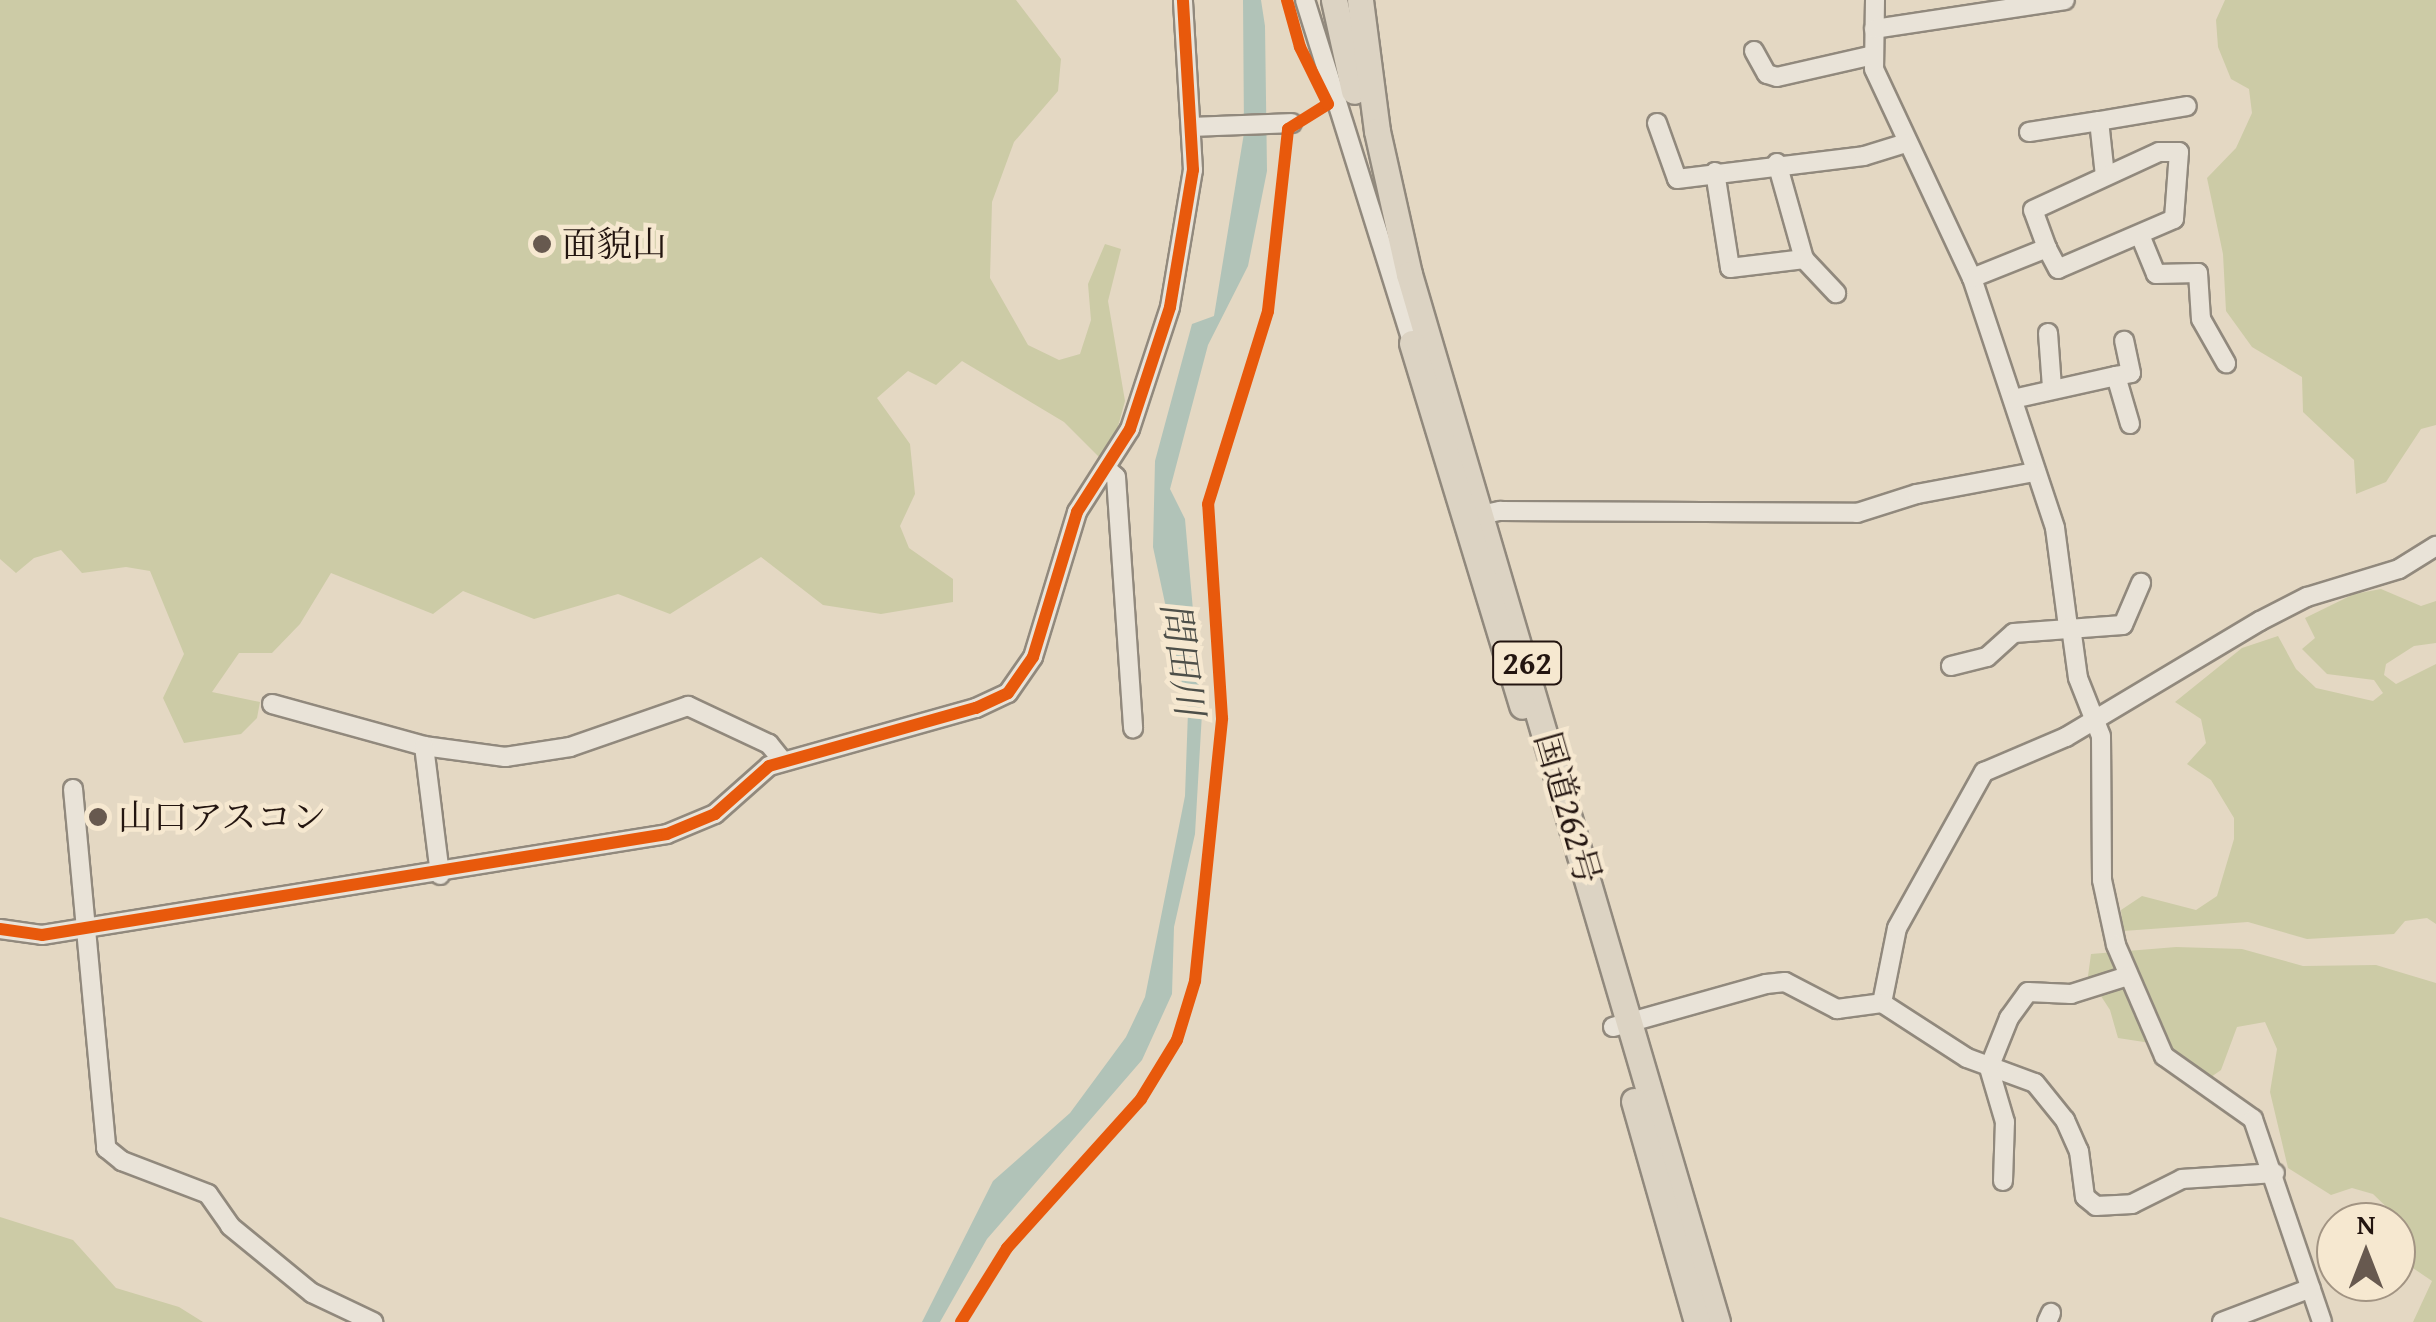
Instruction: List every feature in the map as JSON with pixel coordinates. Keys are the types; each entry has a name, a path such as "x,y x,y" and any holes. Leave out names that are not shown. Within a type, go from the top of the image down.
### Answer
{"highway":[{"path":"1334,0 1354,91"},
{"name":"国道262号","path":"1344,0 1354,91 1412,342 1475,517"},
{"name":"国道262号","path":"1360,0 1390,198 1475,517 1621,1025 1716,1322"},
{"name":"国道262号","path":"1621,1025 1696,1322"}],"street":[{"path":"0,929 22,937 304,889 440,875 693,826 755,773 782,760 976,708 1008,693 1033,658 1077,512 1130,429 1170,307 1188,214 1197,127 1183,0"},
{"path":"1306,0 1412,342"},
{"path":"1874,0 1874,55 1886,108 1935,187 1972,278 2062,552 2078,678 2101,736 2104,906 2128,976 2164,1056 2254,1119 2322,1322"},
{"path":"1874,28 2064,0"},
{"path":"1754,51 1767,74 1777,77 1874,55"},
{"path":"2029,132 2187,106"},
{"path":"2099,121 2105,176"},
{"path":"1197,127 1289,123"},
{"path":"1657,123 1677,179 1864,156 1906,143"},
{"path":"2159,152 2178,152 2174,219 2058,269 2032,210 2105,176 2159,152"},
{"path":"1777,164 1804,258 1836,293"},
{"path":"1715,172 1730,268 1804,258"},
{"path":"2140,235 2156,274 2198,273 2201,319 2226,362"},
{"path":"1972,278 2047,248"},
{"path":"2048,333 2052,387"},
{"path":"2013,399 2052,387 2131,373 2124,341"},
{"path":"2116,376 2130,424"},
{"path":"1108,469 1116,477 1134,728"},
{"path":"1475,517 1857,513 1917,494 2035,472"},
{"path":"1882,1004 1897,928 1984,772 2095,720 2260,620 2307,597 2399,568 2436,546"},
{"path":"1951,666 1987,657 2014,633 2123,625 2141,583"},
{"path":"272,704 424,746 542,755 688,706 769,744 782,760"},
{"path":"424,746 440,875"},
{"path":"73,789 110,1155 208,1194 230,1226 312,1293 373,1322"},
{"path":"2003,1181 2005,1122 1989,1068 1996,1040 2028,992 2071,994 2128,976"},
{"path":"1621,1025 1785,982 1837,1008 1882,1004 1989,1068 2034,1083 2065,1120 2079,1151 2086,1196 2096,1206 2132,1204 2182,1179 2275,1173"},
{"path":"2222,1322 2311,1288"}],"green space":[{"path":"0,0 1016,0 1061,59 1058,91 1014,142 992,202 990,278 1028,345 1059,360 1080,354 1091,320 1088,284 1105,244 1121,249 1108,301 1125,401 1117,430 1101,459 1064,422 962,361 936,385 908,371 877,398 910,444 915,494 900,526 909,548 953,579 953,602 881,614 823,605 761,557 670,614 618,594 534,619 463,591 433,614 331,573 300,624 272,653 239,653 212,692 260,702 257,718 241,734 184,743 163,698 184,654 150,571 126,567 82,573 61,550 34,558 16,573 0,559"},
{"path":"2225,0 2436,0 2436,425 2421,429 2386,482 2356,494 2354,460 2303,412 2302,377 2252,347 2226,311 2223,254 2207,178 2236,148 2252,113 2249,89 2231,79 2218,47 2216,20"},
{"path":"2381,589 2421,606 2436,601 2436,643 2414,646 2386,664 2384,675 2396,684 2436,664 2436,924 2427,918 2405,921 2394,934 2307,939 2248,922 2123,931 2121,910 2142,896 2196,910 2217,896 2234,839 2234,818 2211,780 2187,764 2206,743 2201,719 2175,702 2242,648 2278,636 2296,669 2316,688 2373,701 2383,693 2374,680 2327,674 2302,649 2315,638 2305,618 2354,594"},
{"path":"2176,947 2242,949 2303,966 2376,965 2436,983 2436,1322 2413,1322 2432,1281 2416,1270 2416,1202 2381,1202 2373,1194 2352,1188 2331,1195 2288,1168 2270,1092 2277,1049 2265,1022 2237,1027 2221,1070 2211,1077 2189,1069 2170,1046 2118,1038 2110,1010 2088,976 2091,954"},
{"path":"0,1217 73,1240 116,1288 179,1307 203,1322 0,1322"}],"water":[{"name":"問田川","path":"1243,0 1261,0 1265,26 1267,171 1248,266 1208,345 1170,489 1185,519 1202,713 1195,834 1174,927 1172,994 1142,1060 987,1239 940,1322 922,1322 993,1181 1070,1113 1126,1037 1145,997 1185,796 1188,711 1153,547 1155,461 1192,324 1214,316 1244,133"}],"cycle path":[{"path":"0,929 42,935 667,834 715,814 769,766 976,708 1008,693 1033,657 1077,512 1130,429 1170,307 1193,170 1183,0"},
{"path":"961,1322 1007,1248 1141,1099 1177,1040 1195,981 1222,718 1208,504 1268,311 1288,129 1328,104 1300,47 1287,0"}],"place":[{"name":"面貌山","path":"542,244"},
{"name":"山口アスコン","path":"98,817"}]}
